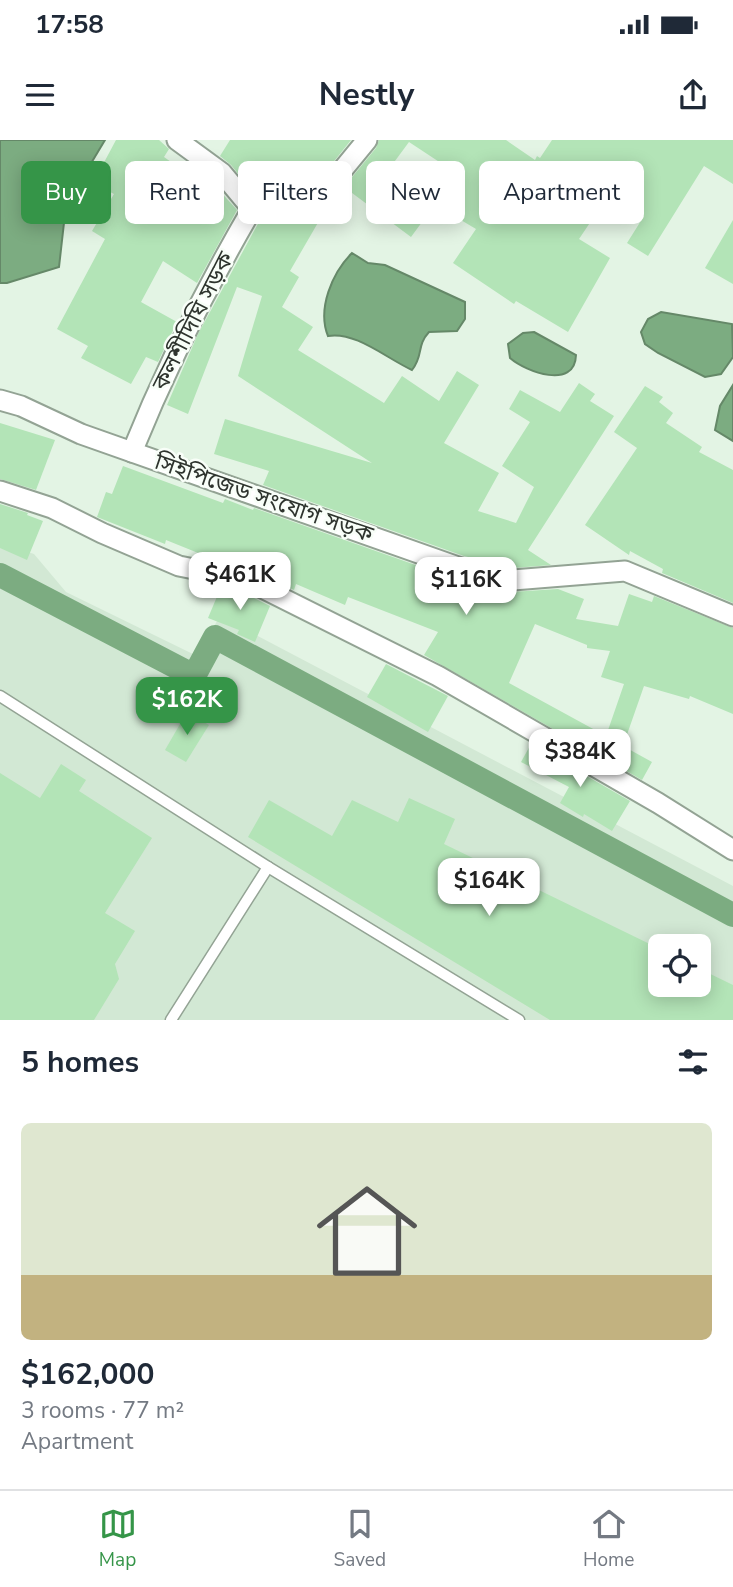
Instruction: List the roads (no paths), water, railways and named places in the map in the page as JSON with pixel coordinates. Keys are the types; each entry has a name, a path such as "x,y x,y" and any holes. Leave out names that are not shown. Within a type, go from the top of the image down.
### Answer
{"street":[{"path":"177,140 222,173 238,192"},
{"path":"350,161 367,140"},
{"name":"কলশীদিঘি সড়ক","path":"132,452 166,370 215,272 243,224"},
{"name":"সিইপিজেড সংযোগ সড়ক","path":"0,400 81,434 461,568 513,580 625,572 733,616"},
{"path":"0,491 52,508 179,566 244,579 438,676 658,803 733,850"}],"lane":[{"path":"0,696 268,867 519,1020"},
{"path":"170,1020 268,867"}],"waterway":[{"path":"0,575 194,676 215,637 733,915"}]}
